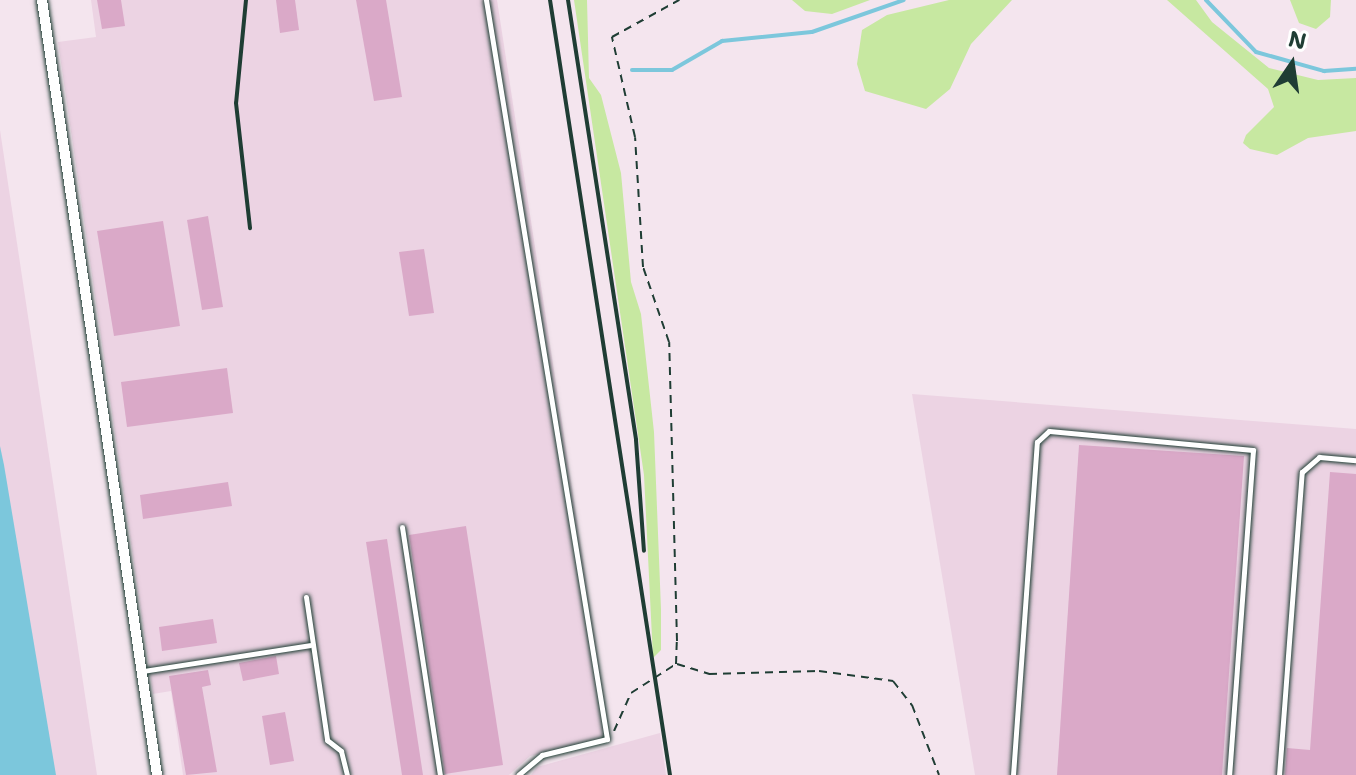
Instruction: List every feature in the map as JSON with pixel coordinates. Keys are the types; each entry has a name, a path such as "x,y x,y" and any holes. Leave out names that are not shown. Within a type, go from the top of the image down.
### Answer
{"street":[{"path":"42,0 157,775"}],"lane":[{"path":"486,0 607,739 542,755 518,775"},
{"path":"1013,775 1037,442 1049,431 1253,450 1229,775"},
{"path":"1279,775 1302,472 1319,457 1356,460"},
{"path":"402,527 440,775"},
{"path":"306,597 310,645 327,740 341,751 347,775"},
{"path":"142,671 310,645"}],"path":[{"path":"676,664 669,342 643,267 635,137 612,37 679,0"},
{"path":"607,739 622,723 631,693 676,664 709,674 819,671 893,681 912,705 939,775"}],"shaded area":[{"path":"91,0 497,0 611,740 530,756 509,775 183,775 171,691 153,694 58,42 96,37"},
{"path":"0,130 97,775 0,775"},
{"path":"912,394 1356,429 1356,775 975,775"},
{"path":"660,733 666,775 531,775 537,767"}],"green space":[{"path":"574,0 587,0 589,78 601,95 621,173 631,282 641,314 654,432 661,609 661,650 653,658 644,475"},
{"path":"792,0 870,0 832,14 805,11"},
{"path":"949,0 1012,0 971,44 950,89 926,109 865,91 857,64 862,30 887,15"},
{"path":"1167,0 1196,0 1212,22 1269,68 1318,80 1356,78 1356,131 1308,138 1277,155 1250,149 1243,143 1246,135 1274,107 1268,89"},
{"path":"1290,0 1331,0 1330,17 1316,29 1299,23"}],"water":[{"path":"0,446 4,465 56,775 0,775"}],"building":[{"path":"97,0 121,0 125,26 102,29"},
{"path":"276,0 295,0 299,30 280,33"},
{"path":"356,0 386,0 402,97 374,101"},
{"path":"208,216 223,307 202,310 187,220"},
{"path":"163,221 180,326 114,336 97,231"},
{"path":"424,249 434,313 409,316 399,252"},
{"path":"227,368 233,413 127,427 121,382"},
{"path":"1079,445 1244,456 1222,775 1057,775"},
{"path":"1330,472 1356,474 1356,775 1285,775 1287,748 1310,750"},
{"path":"228,482 232,506 143,519 140,495"},
{"path":"466,526 503,765 445,774 409,535"},
{"path":"387,539 423,775 402,775 366,542"},
{"path":"213,619 217,643 162,651 159,627"},
{"path":"276,656 279,674 243,681 239,663"},
{"path":"208,670 211,685 202,687 217,772 186,775 169,676"},
{"path":"285,712 294,761 270,765 262,716"}],"waterway":[{"path":"632,70 672,70 722,41 812,32 904,0"},
{"path":"1206,0 1256,52 1324,71 1356,69"}],"railway":[{"path":"246,0 236,103 250,228"},
{"path":"550,0 670,775"},
{"path":"568,0 636,440 644,551"}]}
